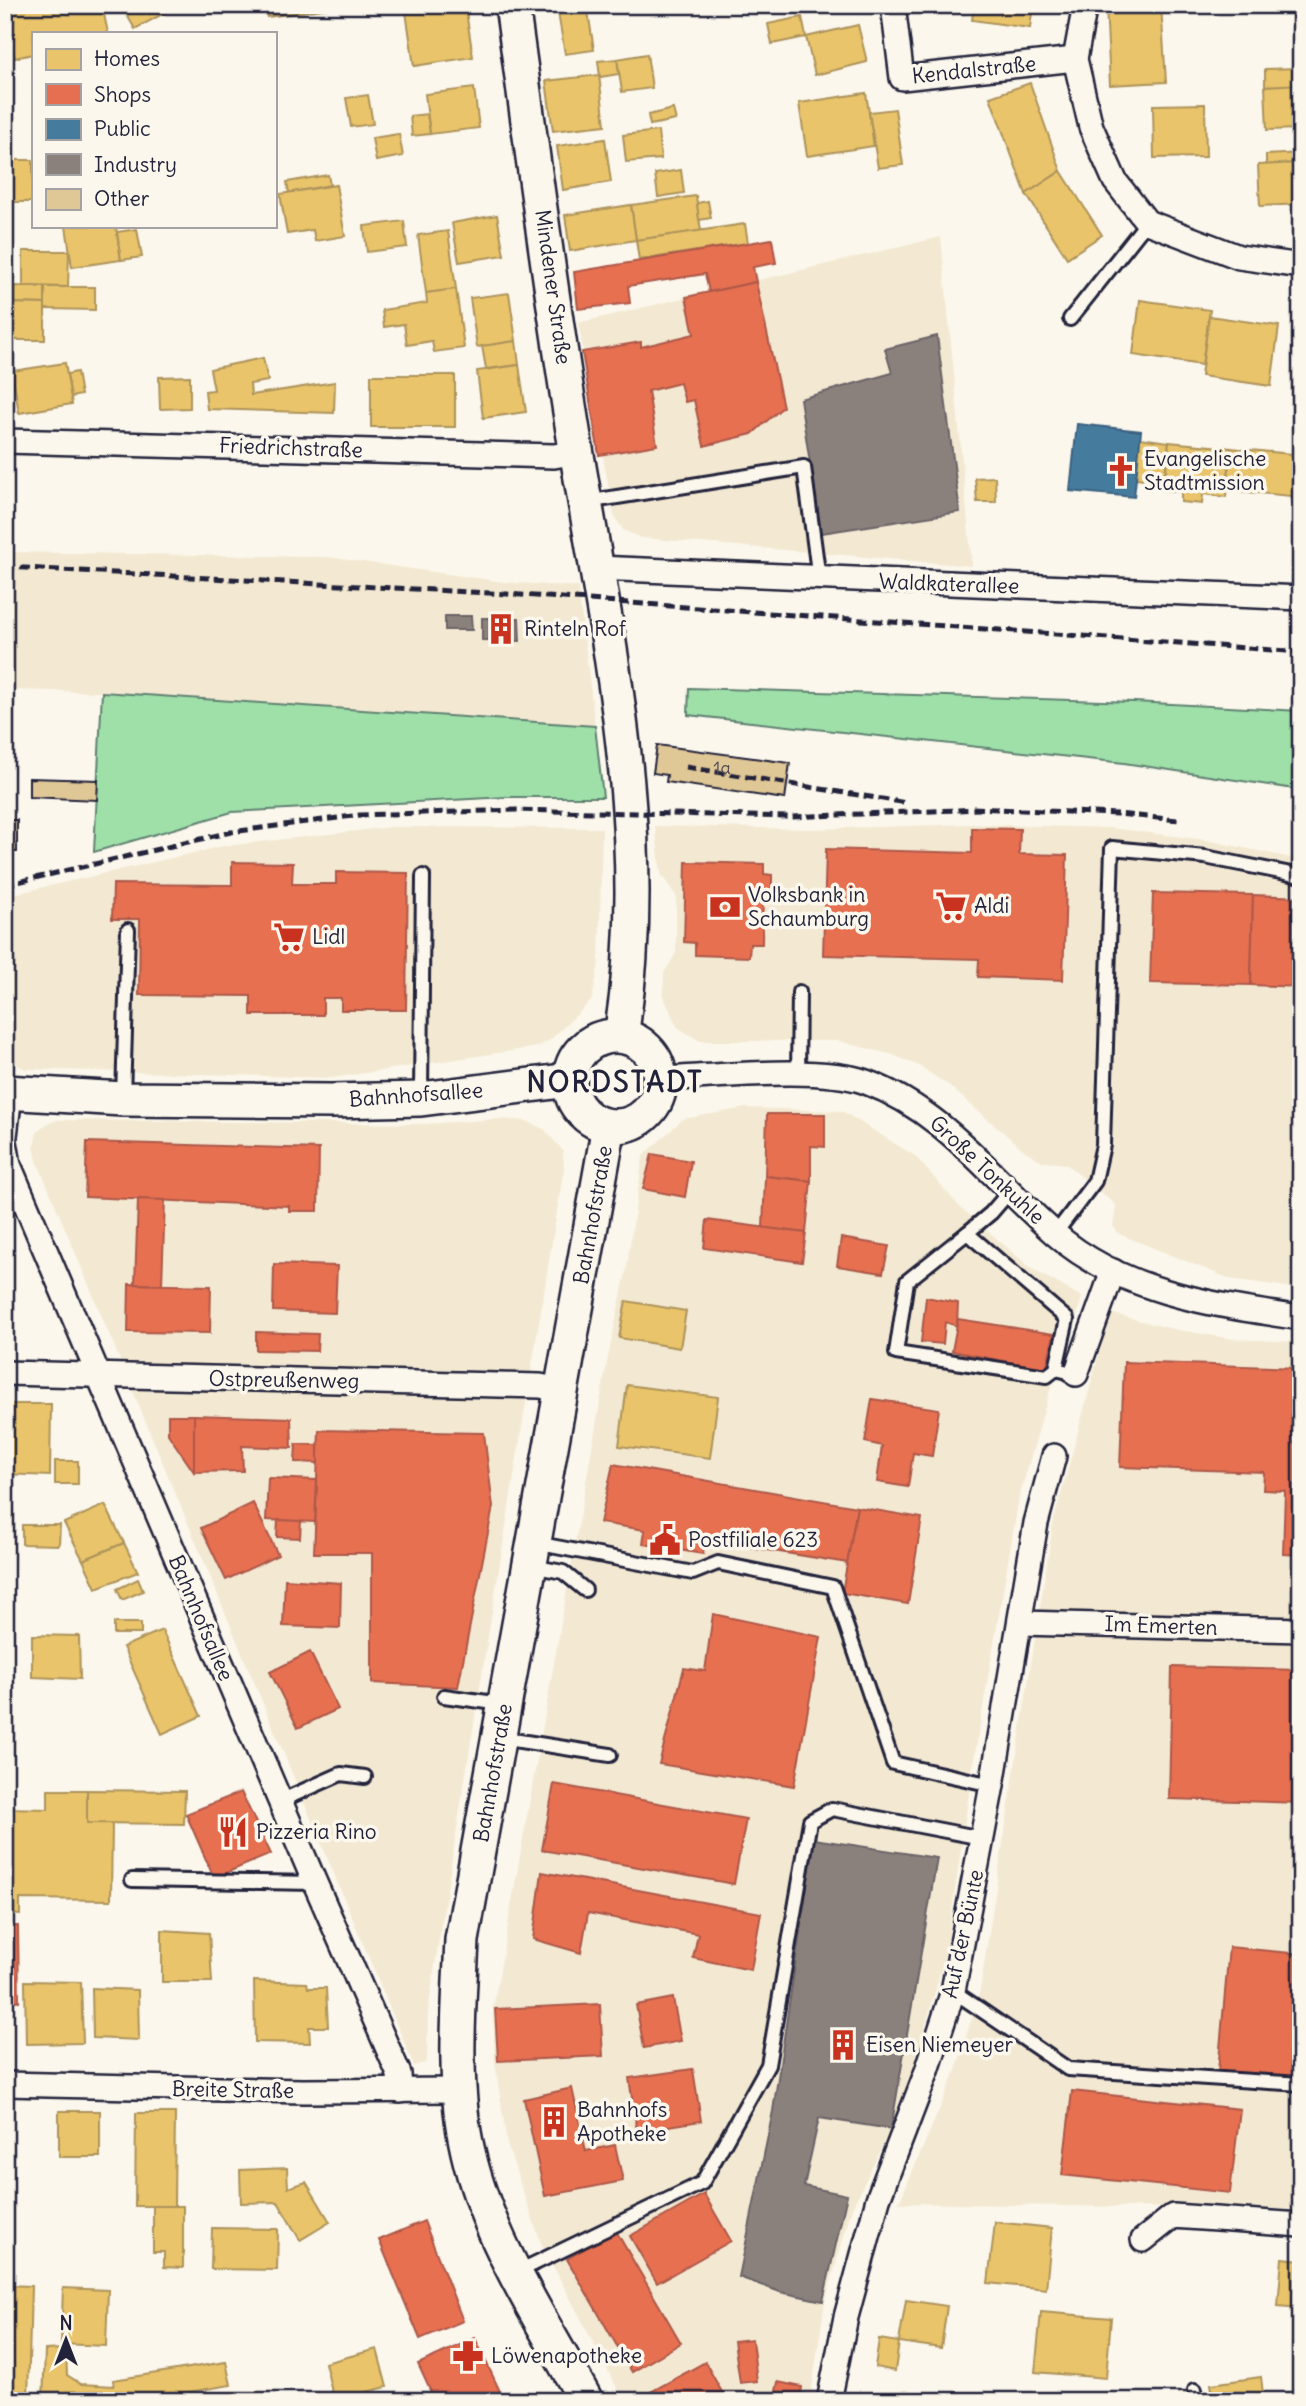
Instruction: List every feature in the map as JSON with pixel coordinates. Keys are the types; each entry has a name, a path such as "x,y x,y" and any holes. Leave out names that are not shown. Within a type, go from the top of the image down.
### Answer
{"main road":[{"name":"Mindener Straße","path":"512,5 577,452 597,568"},
{"path":"597,568 627,793 634,881 629,990 621,1036"},
{"path":"621,1036 649,1051 657,1064 661,1079 654,1105 646,1115 635,1122 609,1126 596,1122 577,1105 570,1080 573,1065 592,1043 621,1036"},
{"name":"Bahnhofsallee","path":"7,1093 123,1099 421,1099 570,1080"},
{"name":"Bahnhofstraße","path":"586,2401 516,2272 486,2207 468,2151 460,2090 459,2005 462,1940 609,1126"}],"street":[{"name":"Kendalstraße","path":"893,5 902,78 1076,59"},
{"path":"1085,5 1076,59 1091,127 1115,181 1147,222 1239,257 1301,266"},
{"name":"Friedrichstraße","path":"5,441 554,456 577,452"},
{"name":"Waldkaterallee","path":"597,568 1301,598"},
{"name":"Große Tonkuhle","path":"661,1079 824,1074 864,1081 907,1100 948,1130 1055,1234 1113,1271 1132,1281 1208,1304 1301,1318"},
{"name":"Bahnhofsallee","path":"5,1136 7,1093"},
{"name":"Bahnhofsallee","path":"5,1142 9,1165 97,1375 314,1883 399,2074 400,2091"},
{"path":"1066,1372 1113,1271"},
{"name":"Ostpreußenweg","path":"5,1373 540,1386 562,1390"},
{"name":"Auf der Bünte","path":"829,2401 846,2317 878,2199 927,2070 953,1991 992,1785 1035,1523 1054,1456"},
{"name":"Im Emerten","path":"1020,1623 1301,1630"},
{"name":"Breite Straße","path":"5,2084 460,2090"},
{"path":"1143,2240 1173,2216 1301,2225"}],"lane":[{"path":"1070,319 1147,222"},
{"path":"586,502 804,467 819,579"},
{"path":"1055,1234 1095,1181 1103,1146 1112,848 1205,857 1301,876"},
{"path":"421,1099 423,876"},
{"path":"123,1099 128,930"},
{"path":"798,1074 799,992"},
{"path":"967,1233 1067,1319 1066,1372 1047,1376 896,1353 907,1281 991,1213 1010,1191"},
{"path":"533,1555 563,1572 585,1590"},
{"path":"533,1555 693,1573 718,1563 833,1587 893,1763 992,1785"},
{"path":"444,1696 506,1704"},
{"path":"499,1738 610,1755"},
{"path":"280,1801 341,1774 365,1777"},
{"path":"516,2272 702,2183 768,2065 810,1821 832,1809 982,1838"},
{"path":"132,1880 314,1883"},
{"path":"953,1991 1068,2069 1301,2084"}],"shaded area":[{"path":"941,237 972,566 641,538 623,530 614,516 578,323"},
{"path":"5,552 328,557 504,582 578,587 595,726 102,692 5,690"},
{"path":"969,824 1111,828 1206,840 1301,860 1301,1289 1230,1279 1119,1234 1113,1226 1116,1205 1066,1164 1042,1161 1025,1151 948,1085 919,1066 893,1055 838,1041 700,1041 677,1027 663,995 664,973 676,953 676,896 661,874 655,826 813,829"},
{"path":"391,827 602,828 599,963 592,1000 550,1040 538,1047 332,1078 26,1069 5,1059 5,896 224,846"},
{"path":"745,1108 842,1111 915,1156 960,1207 1032,1269 1082,1297 1066,1358 1050,1390 1019,1498 973,1765 947,1946 918,2053 891,2129 852,2208 825,2302 810,2401 624,2401 541,2243 522,2189 507,2144 495,2063 493,2009 608,1357 626,1272 643,1156 683,1119"},
{"path":"501,1119 526,1121 544,1129 563,1151 564,1168 436,1958 428,2013 427,2062 414,2066 37,1161 34,1147 37,1132 57,1120 424,1124"},
{"path":"1110,1313 1173,1329 1233,1339 1301,1342 1301,2210 899,2203 956,2070 980,1990 1053,1524"}],"green space":[{"path":"689,688 1134,702 1301,711 1301,790 1124,763 688,715"},
{"path":"102,692 595,726 603,797 507,797 232,812 94,852"}],"building: Homes":[{"path":"38,5 102,5 108,32 32,32 32,54 15,58 5,12"},
{"path":"121,5 179,5 135,29"},
{"path":"265,5 330,5 330,8 267,17"},
{"path":"405,5 465,5 473,57 414,66"},
{"path":"587,5 594,50 565,54 557,7"},
{"path":"974,5 1033,5 1030,28 972,20"},
{"path":"1106,5 1161,5 1166,82 1110,85"},
{"path":"802,17 806,37 772,44 768,24"},
{"path":"858,25 867,62 815,75 806,37"},
{"path":"647,54 652,88 622,92 617,59"},
{"path":"617,59 619,74 600,77 598,61"},
{"path":"1298,68 1298,85 1265,86 1265,69"},
{"path":"599,75 605,125 553,131 546,81"},
{"path":"1030,83 1061,171 1026,194 990,97"},
{"path":"1301,84 1301,129 1267,130 1265,86"},
{"path":"474,88 479,128 430,134 425,94"},
{"path":"866,93 874,146 807,156 799,103"},
{"path":"368,95 373,124 351,127 346,98"},
{"path":"1205,104 1206,157 1154,158 1153,105"},
{"path":"673,109 676,120 650,125 648,115"},
{"path":"895,109 903,165 878,168 869,112"},
{"path":"427,114 430,134 412,136 410,116"},
{"path":"658,131 661,159 626,162 623,135"},
{"path":"399,134 403,156 376,161 372,138"},
{"path":"605,139 611,182 563,190 557,146"},
{"path":"1301,153 1301,163 1266,165 1266,155"},
{"path":"7,160 32,160 32,202 7,202"},
{"path":"1301,163 1301,204 1260,206 1258,165"},
{"path":"681,170 684,193 658,197 655,174"},
{"path":"1061,171 1102,235 1067,258 1026,194"},
{"path":"328,175 330,185 289,193 287,182"},
{"path":"336,185 345,236 315,241 313,230 287,234 280,194"},
{"path":"696,196 701,231 636,240 631,205"},
{"path":"708,201 711,218 699,220 697,203"},
{"path":"631,205 636,240 570,251 565,215"},
{"path":"497,215 504,255 459,262 452,223"},
{"path":"404,221 407,247 367,252 364,226"},
{"path":"745,224 748,243 639,260 636,240"},
{"path":"66,228 116,228 121,260 72,267"},
{"path":"137,229 142,257 121,260 117,232"},
{"path":"448,231 456,289 426,293 418,235"},
{"path":"23,251 69,251 68,287 23,286"},
{"path":"14,286 45,287 45,304 14,303"},
{"path":"45,287 95,287 95,310 45,309"},
{"path":"456,289 464,348 434,352 432,341 407,345 404,324 384,327 382,310 427,303 426,293"},
{"path":"509,293 516,341 477,347 470,298"},
{"path":"1140,300 1210,310 1202,365 1133,355"},
{"path":"5,303 45,304 45,340 5,340"},
{"path":"1209,316 1279,326 1271,386 1201,376"},
{"path":"516,341 519,365 486,369 482,346"},
{"path":"263,358 268,381 250,384 251,395 335,382 334,413 207,409 205,391 214,390 210,369"},
{"path":"65,363 72,404 19,413 12,371"},
{"path":"519,365 526,412 483,418 477,371"},
{"path":"77,372 81,395 71,397 67,374"},
{"path":"371,375 455,375 455,427 371,427"},
{"path":"190,376 190,408 160,409 159,377"},
{"path":"1140,438 1169,442 1164,482 1136,478"},
{"path":"1169,442 1231,448 1226,497 1203,494 1202,504 1181,502 1181,492 1164,490"},
{"path":"1231,448 1301,455 1301,497 1227,490"},
{"path":"995,477 996,502 977,502 975,478"},
{"path":"626,1301 686,1311 680,1348 619,1338"},
{"path":"627,1385 718,1397 710,1458 619,1446"},
{"path":"5,1404 51,1404 50,1476 5,1474"},
{"path":"55,1461 78,1461 78,1484 55,1484"},
{"path":"105,1505 124,1543 83,1560 64,1523"},
{"path":"22,1525 60,1525 59,1545 22,1544"},
{"path":"124,1543 138,1572 96,1588 83,1560"},
{"path":"138,1579 143,1591 122,1600 117,1589"},
{"path":"114,1623 141,1623 141,1634 114,1634"},
{"path":"162,1630 201,1716 162,1734 123,1647"},
{"path":"32,1635 79,1636 80,1679 32,1677"},
{"path":"48,1790 87,1790 87,1823 112,1823 111,1900 20,1899 20,1915 5,1914 5,1808 48,1809"},
{"path":"87,1790 185,1791 184,1824 87,1823"},
{"path":"162,1930 209,1933 212,1982 162,1982"},
{"path":"25,1981 81,1982 83,2043 26,2044"},
{"path":"254,1981 307,1983 308,1988 326,1988 328,2027 309,2027 310,2043 255,2042"},
{"path":"92,1988 138,1990 139,2040 93,2038"},
{"path":"59,2111 100,2111 100,2157 59,2157"},
{"path":"136,2113 175,2113 174,2206 135,2206"},
{"path":"287,2168 288,2188 306,2182 330,2222 300,2240 278,2202 241,2203 240,2170"},
{"path":"153,2206 183,2206 183,2268 164,2267 164,2252 153,2252"},
{"path":"995,2222 1052,2228 1046,2289 988,2283"},
{"path":"212,2228 278,2229 277,2270 211,2269"},
{"path":"1282,2258 1301,2260 1301,2308 1278,2306"},
{"path":"5,2285 31,2286 28,2401 5,2401"},
{"path":"63,2288 108,2290 106,2346 61,2344"},
{"path":"906,2300 947,2306 941,2348 899,2342"},
{"path":"1041,2312 1111,2318 1106,2378 1035,2372"},
{"path":"879,2339 899,2342 895,2371 875,2367"},
{"path":"66,2349 67,2375 81,2384 114,2386 113,2380 226,2362 231,2385 135,2401 43,2401 45,2350"},
{"path":"377,2349 387,2387 334,2400 325,2363"},
{"path":"1261,2377 1264,2401 1214,2401 1211,2384"}],"building: Shops":[{"path":"772,239 776,263 753,267 756,282 709,292 705,274 628,286 630,303 578,309 574,272"},
{"path":"756,282 783,407 752,434 704,446 694,400 685,402 680,383 648,391 657,445 599,455 582,352 641,342 641,347 694,334 686,297"},
{"path":"972,828 1020,829 1019,854 1067,855 1063,980 978,977 979,959 823,955 826,849 972,853"},
{"path":"232,862 293,863 292,884 336,884 336,872 408,873 406,1010 341,1010 341,998 323,998 323,1015 251,1015 251,996 139,995 140,919 112,919 113,884 232,885"},
{"path":"686,862 764,864 764,874 772,875 772,894 763,894 762,944 750,944 749,957 695,955 695,943 684,942"},
{"path":"1153,893 1253,895 1251,985 1150,983"},
{"path":"1253,895 1301,897 1301,987 1251,985"},
{"path":"767,1114 825,1114 825,1147 811,1146 811,1181 765,1176"},
{"path":"87,1142 319,1149 318,1211 289,1211 289,1206 85,1197"},
{"path":"652,1154 691,1161 685,1197 643,1189"},
{"path":"765,1176 811,1181 806,1233 763,1228"},
{"path":"138,1199 165,1200 162,1285 135,1284"},
{"path":"707,1220 806,1233 802,1262 704,1248"},
{"path":"841,1238 889,1246 883,1273 837,1266"},
{"path":"274,1264 337,1266 335,1313 273,1311"},
{"path":"129,1284 211,1286 210,1333 128,1332"},
{"path":"926,1297 958,1303 957,1326 945,1322 943,1344 921,1342"},
{"path":"958,1319 1054,1334 1046,1369 952,1351"},
{"path":"256,1332 318,1334 317,1351 256,1350"},
{"path":"1124,1362 1301,1368 1301,1555 1283,1554 1285,1491 1263,1490 1264,1472 1120,1467"},
{"path":"872,1399 939,1409 932,1456 913,1453 908,1487 877,1482 882,1446 865,1442"},
{"path":"168,1415 194,1415 194,1472 168,1434"},
{"path":"194,1415 291,1418 292,1448 242,1446 243,1471 194,1472"},
{"path":"319,1430 484,1433 493,1507 458,1687 372,1683 372,1553 314,1553"},
{"path":"296,1444 318,1445 318,1463 295,1462"},
{"path":"613,1464 857,1507 848,1563 705,1540 703,1554 643,1544 645,1530 600,1523"},
{"path":"268,1478 317,1480 315,1522 266,1520"},
{"path":"253,1503 278,1555 226,1580 201,1528"},
{"path":"857,1507 922,1518 908,1604 842,1593"},
{"path":"278,1520 301,1521 300,1538 277,1537"},
{"path":"285,1579 341,1583 340,1628 283,1626"},
{"path":"713,1614 821,1637 794,1786 659,1764 684,1668 705,1671"},
{"path":"310,1652 338,1709 298,1728 270,1672"},
{"path":"1172,1667 1301,1670 1301,1803 1169,1799"},
{"path":"554,1784 746,1819 734,1884 542,1850"},
{"path":"241,1792 271,1854 214,1878 186,1814"},
{"path":"542,1872 761,1913 751,1970 693,1958 698,1934 588,1913 581,1953 533,1939"},
{"path":"5,1926 18,1926 19,2001 5,2000"},
{"path":"1229,1947 1301,1954 1301,2078 1218,2071"},
{"path":"673,1998 681,2041 644,2048 636,2005"},
{"path":"600,2004 603,2056 498,2061 495,2009"},
{"path":"693,2069 701,2121 637,2131 629,2078"},
{"name":"Bahnhofs Apotheke","path":"572,2088 586,2151 615,2145 623,2181 545,2196 524,2099"},
{"path":"1072,2091 1240,2109 1230,2193 1062,2175"},
{"path":"704,2194 731,2241 657,2283 630,2236"},
{"path":"424,2221 463,2321 420,2339 379,2240"},
{"path":"616,2231 681,2343 632,2372 567,2259"},
{"path":"475,2338 504,2400 435,2401 418,2364"},
{"path":"752,2339 757,2381 740,2383 734,2341"},
{"path":"705,2362 727,2401 649,2401 645,2395"},
{"path":"778,2382 802,2387 800,2401 774,2401"}],"building: Public":[{"path":"1077,424 1141,431 1134,497 1070,491"}],"building: Industry":[{"path":"937,336 960,512 821,533 800,399 892,373 885,349"},
{"path":"445,616 471,616 472,630 445,630"},
{"name":"Rinteln Rof","path":"482,618 519,618 520,641 482,640"},
{"name":"Eisen Niemeyer","path":"814,1839 937,1858 891,2129 819,2118 804,2186 847,2195 823,2301 780,2292 739,2277 773,2111"}],"building: Other":[{"path":"657,745 790,763 785,799 666,782 667,775 653,773"},
{"path":"29,778 98,780 97,800 29,797"},
{"path":"5,820 17,820 17,852 5,852"}],"railway":[{"path":"5,567 507,594 1301,652"},
{"path":"686,767 907,803"},
{"path":"973,808 1117,814 1179,820"},
{"path":"5,885 231,832 360,815 517,810 790,817 980,809"}],"place":[{"name":"Evangelische Stadtmission","path":"1121,471"},
{"name":"Rinteln Rof","path":"501,629"},
{"name":"Aldi","path":"951,906"},
{"name":"Volksbank in Schaumburg","path":"725,907"},
{"name":"Lidl","path":"289,937"},
{"name":"Postfiliale 623","path":"665,1540"},
{"name":"Pizzeria Rino","path":"233,1832"},
{"name":"Eisen Niemeyer","path":"843,2045"},
{"name":"Bahnhofs Apotheke","path":"554,2122"},
{"name":"Löwenapotheke","path":"468,2356"}],"district":[{"name":"NORDSTADT","path":"615,1082"}]}
